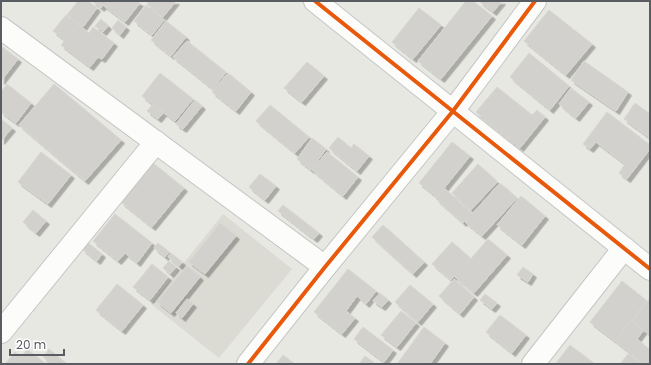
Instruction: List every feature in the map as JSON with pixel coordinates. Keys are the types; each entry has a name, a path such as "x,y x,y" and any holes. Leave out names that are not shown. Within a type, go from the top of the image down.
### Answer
{"street":[{"path":"315,1 650,269"},
{"path":"248,364 325,267 453,111 535,1"},
{"path":"1,28 325,267"},
{"path":"1,332 156,142"},
{"path":"533,364 624,248"}],"shaded area":[{"path":"223,214 292,269 219,358 151,304"}],"building":[{"path":"78,1 88,1 97,8 83,27 67,15"},
{"path":"92,1 136,1 140,3 125,22 103,5 101,8"},
{"path":"149,1 176,1 163,17 147,4"},
{"path":"466,1 473,1 492,16 441,79 418,61"},
{"path":"479,1 502,1 493,12"},
{"path":"146,5 164,20 152,35 134,21"},
{"path":"419,8 441,25 413,59 392,42"},
{"path":"549,10 592,44 566,75 524,41"},
{"path":"66,15 89,33 93,27 114,43 102,59 98,57 90,67 61,45 65,40 53,31"},
{"path":"101,19 108,26 103,32 95,26"},
{"path":"118,20 126,27 120,35 112,28"},
{"path":"166,21 186,37 171,56 151,40"},
{"path":"187,41 226,72 213,89 173,57"},
{"path":"1,46 18,59 1,81"},
{"path":"529,53 569,86 550,110 510,77"},
{"path":"584,61 628,92 616,111 571,80"},
{"path":"307,62 324,76 302,102 284,88"},
{"path":"160,73 193,99 175,121 142,96"},
{"path":"228,73 251,92 236,111 212,92"},
{"path":"7,84 31,103 16,123 1,112 1,92"},
{"path":"54,84 121,140 85,181 19,125"},
{"path":"497,87 532,115 537,110 545,117 520,148 476,112"},
{"path":"571,88 589,102 576,118 559,104"},
{"path":"195,100 202,106 183,129 176,124"},
{"path":"635,103 650,114 650,138 624,119"},
{"path":"152,105 163,113 158,119 147,111"},
{"path":"270,105 309,137 295,153 256,121"},
{"path":"607,112 650,145 650,149 627,179 619,173 625,164 596,142 590,149 583,144"},
{"path":"1,119 12,128 1,141"},
{"path":"338,137 351,148 354,144 369,156 357,171 329,148"},
{"path":"312,138 326,149 311,170 297,159"},
{"path":"452,142 470,156 437,197 419,183"},
{"path":"41,152 71,175 48,204 18,182"},
{"path":"327,152 358,177 343,196 312,170"},
{"path":"153,163 184,188 152,227 121,202"},
{"path":"478,164 497,182 471,210 452,193"},
{"path":"260,174 276,186 265,200 249,187"},
{"path":"500,183 517,198 482,236 465,222"},
{"path":"445,189 471,213 463,223 436,199"},
{"path":"521,196 545,216 522,245 497,225"},
{"path":"283,205 319,233 314,239 278,211"},
{"path":"33,210 46,221 36,233 23,222"},
{"path":"115,214 152,243 137,263 125,253 118,261 93,241"},
{"path":"220,223 236,236 205,274 189,262"},
{"path":"383,225 424,262 413,274 372,237"},
{"path":"488,239 507,255 474,293 455,277"},
{"path":"87,242 102,254 97,261 82,249"},
{"path":"452,242 470,258 451,280 432,264"},
{"path":"158,243 169,252 165,257 154,248"},
{"path":"171,253 182,262 179,266 168,257"},
{"path":"169,261 176,267 170,274 163,268"},
{"path":"152,264 168,277 150,300 133,287"},
{"path":"187,266 200,277 171,313 157,302"},
{"path":"523,267 533,274 528,282 517,275"},
{"path":"348,269 376,291 366,304 357,296 346,311 355,318 342,334 314,312"},
{"path":"454,279 474,297 460,314 439,296"},
{"path":"622,281 647,301 615,341 590,322"},
{"path":"117,284 143,305 122,331 96,310"},
{"path":"410,285 433,304 418,322 395,302"},
{"path":"380,293 388,300 382,307 373,301"},
{"path":"485,294 497,303 492,309 480,300"},
{"path":"650,298 650,335 632,321"},
{"path":"187,299 193,304 182,318 176,313"},
{"path":"401,311 416,323 397,347 381,335"},
{"path":"500,315 526,335 512,353 486,332"},
{"path":"631,321 643,331 637,339 650,350 650,364 644,364 615,341"},
{"path":"363,327 393,350 384,362 354,339"},
{"path":"424,327 445,343 430,364 397,364"},
{"path":"570,345 595,364 556,363"},
{"path":"27,349 46,364 5,364 15,352 22,357"},
{"path":"49,349 67,364 52,364 43,357"},
{"path":"628,354 642,364 620,364"},
{"path":"283,355 295,364 276,364"},
{"path":"365,356 376,364 359,364"}],"cycle path":[{"path":"315,1 650,269"},
{"path":"248,364 325,267 453,111 535,1"}]}
